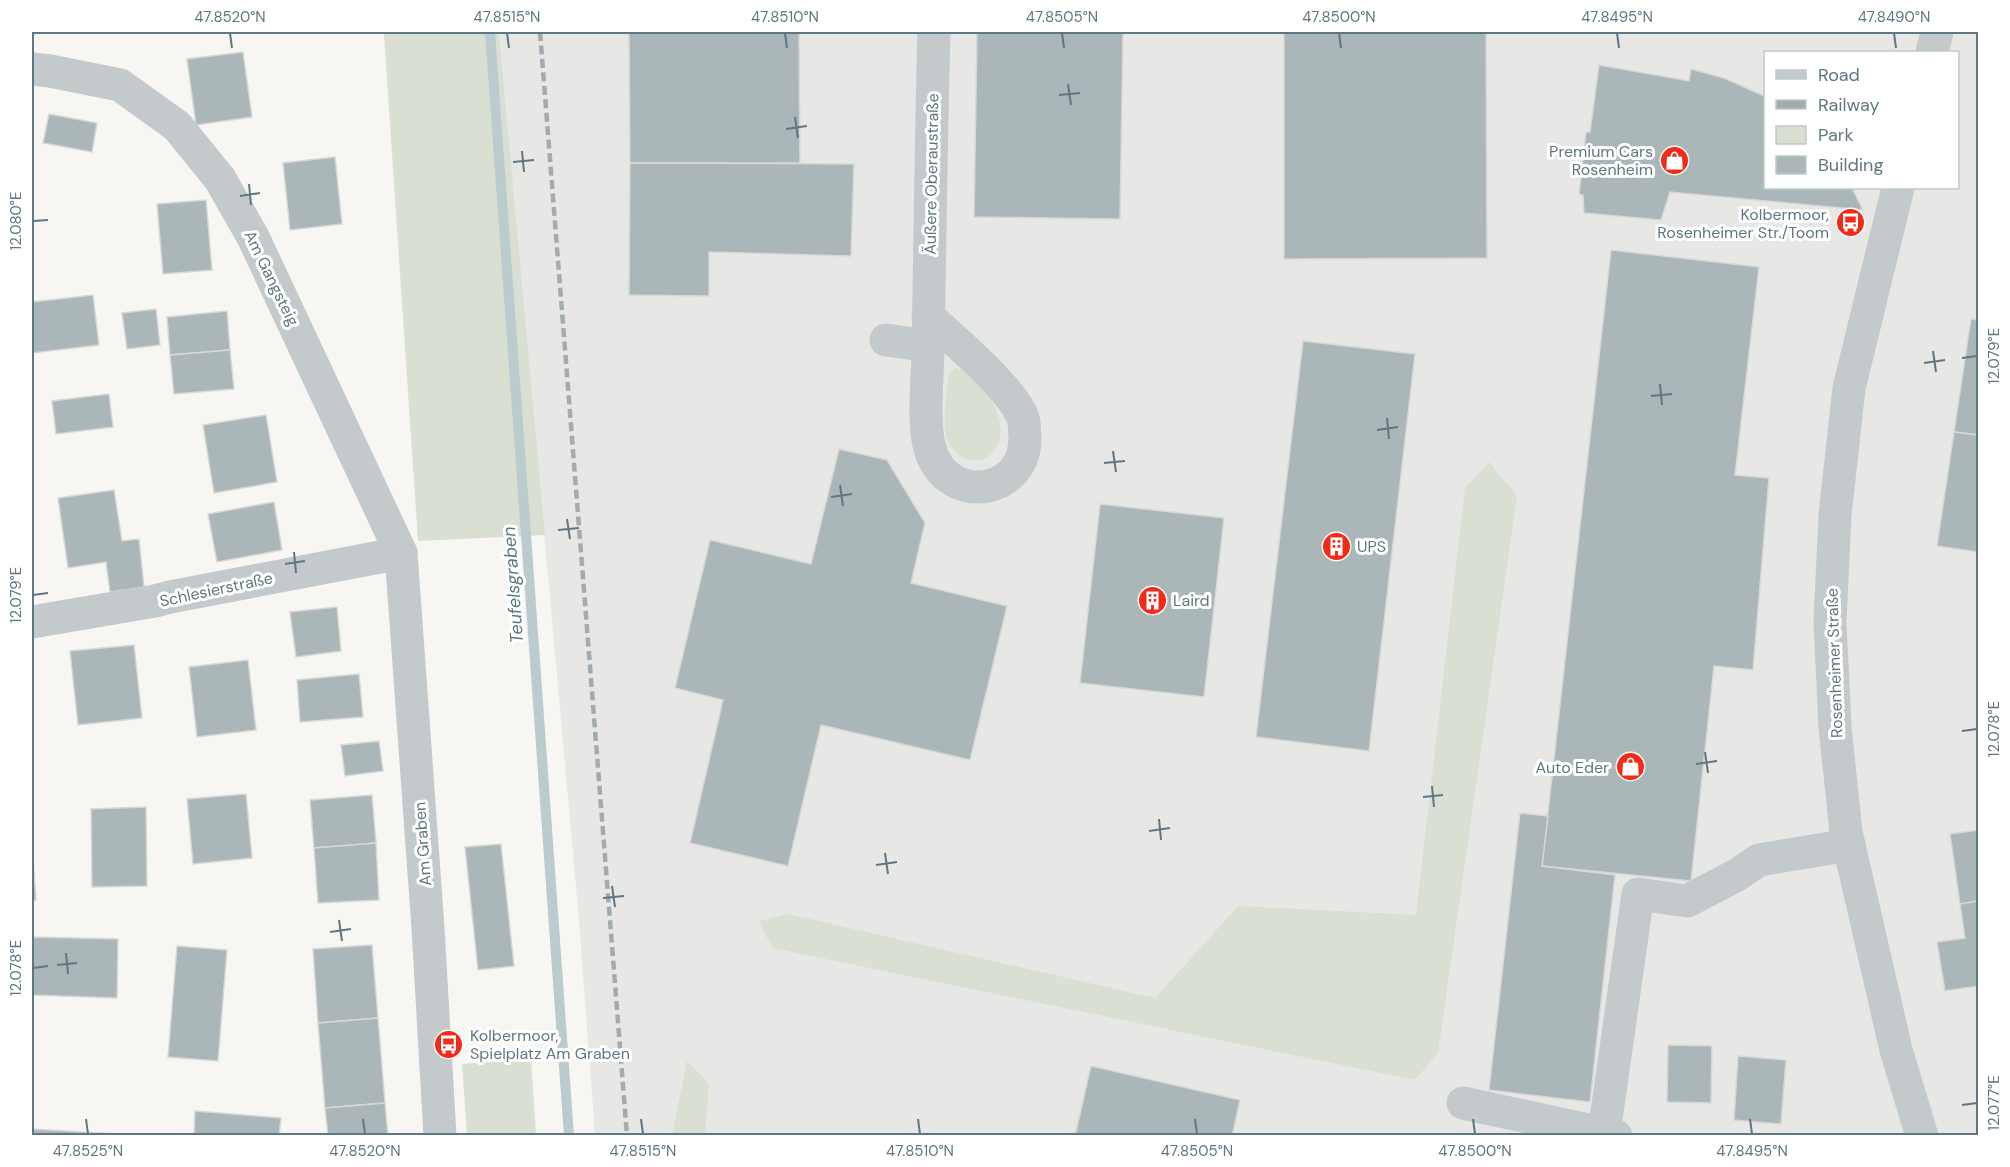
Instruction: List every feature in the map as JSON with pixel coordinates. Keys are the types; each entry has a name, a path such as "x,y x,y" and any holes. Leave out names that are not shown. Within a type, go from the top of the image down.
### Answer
{"street":[{"name":"Äußere Oberaustraße","path":"886,340 928,331 934,32"},
{"path":"1932,51 1937,32"},
{"name":"Am Gangsteig","path":"32,69 120,85 177,126 220,179 254,237 401,553"},
{"name":"Rosenheimer Straße","path":"1898,189 1849,388 1835,515 1830,633 1834,728 1849,845 1896,1050 1922,1136"},
{"name":"Schlesierstraße","path":"32,622 155,601 401,553"},
{"name":"Am Graben","path":"401,553 440,1136"},
{"path":"1463,1103 1610,1134 1638,894 1687,901 1737,875 1759,860 1849,845"}],"shaded area":[{"path":"499,32 1978,32 1978,1135 595,1135 578,909"}],"green space":[{"path":"355,32 499,32 545,535 418,541 384,34"},
{"path":"955,368 961,369 980,387 994,405 1000,421 998,445 987,457 980,460 961,457 951,447 946,435 948,375"},
{"path":"1489,462 1517,496 1438,1053 1415,1080 772,948 759,921 788,914 1155,998 1238,906 1416,915 1465,488"},
{"path":"531,1059 536,1135 467,1135 462,1064"},
{"path":"687,1061 709,1084 705,1135 672,1135"}],"building":[{"path":"629,32 799,32 800,163 630,163"},
{"path":"977,32 1123,32 1120,219 974,217"},
{"path":"1284,32 1486,32 1487,258 1284,259"},
{"path":"243,52 252,117 196,125 187,59"},
{"name":"Premium Cars Rosenheim","path":"1599,65 1689,81 1691,69 1724,78 1764,96 1764,189 1852,189 1863,210 1670,192 1661,220 1584,213 1583,195 1579,194 1586,132 1590,132"},
{"path":"49,114 97,123 92,152 43,143"},
{"path":"335,157 342,224 290,230 283,163"},
{"path":"630,163 854,164 851,256 709,252 709,296 629,295"},
{"path":"206,200 212,270 163,274 157,204"},
{"path":"1611,250 1759,267 1735,475 1769,478 1753,670 1714,666 1691,881 1542,866"},
{"path":"93,295 99,345 32,353 32,302"},
{"path":"156,309 160,345 127,349 122,313"},
{"path":"227,311 230,350 170,355 167,317"},
{"path":"1971,319 1978,320 1978,435 1954,432"},
{"name":"UPS","path":"1303,341 1415,354 1369,751 1256,737"},
{"path":"230,350 234,389 174,394 170,355"},
{"path":"109,394 113,427 56,434 52,401"},
{"path":"266,415 277,482 214,493 203,425"},
{"path":"1954,432 1978,435 1978,552 1937,546"},
{"path":"839,449 887,460 925,523 911,583 1007,606 970,760 821,725 788,866 690,843 723,700 675,688 710,540 811,564"},
{"path":"114,490 122,541 139,539 144,587 110,592 106,562 68,568 58,498"},
{"path":"274,502 282,550 217,562 208,514"},
{"name":"Laird","path":"1100,504 1224,518 1204,697 1080,683"},
{"path":"337,607 341,651 296,657 290,612"},
{"path":"134,645 142,718 78,725 70,651"},
{"path":"248,660 256,730 197,737 189,667"},
{"path":"359,674 363,717 300,722 297,680"},
{"path":"379,741 383,771 345,776 341,745"},
{"path":"246,794 252,858 193,864 187,799"},
{"path":"372,795 376,843 314,848 310,800"},
{"path":"146,807 147,886 92,887 91,809"},
{"path":"1520,813 1548,816 1542,866 1615,875 1590,1102 1489,1090"},
{"path":"1978,830 1978,901 1960,904 1950,834"},
{"path":"32,843 36,900 32,900"},
{"path":"376,843 379,900 318,903 314,848"},
{"path":"501,844 514,966 478,970 465,847"},
{"path":"1978,901 1978,986 1945,991 1937,942 1965,938 1960,904"},
{"path":"32,937 118,939 117,998 32,995"},
{"path":"372,945 378,1018 318,1023 313,949"},
{"path":"177,946 227,950 218,1061 168,1057"},
{"path":"378,1018 385,1103 325,1108 318,1023"},
{"path":"1668,1045 1712,1046 1711,1103 1667,1102"},
{"path":"1738,1056 1786,1060 1781,1124 1734,1120"},
{"path":"1091,1066 1240,1100 1232,1136 1075,1136"},
{"path":"385,1103 388,1136 328,1136 325,1108"},
{"path":"195,1111 281,1118 279,1136 194,1136"},
{"path":"32,1129 116,1134 116,1136 32,1136"}],"waterway":[{"name":"Teufelsgraben","path":"490,32 569,1136"}],"railway":[{"path":"540,32 627,1136"}],"place":[{"name":"Premium Cars Rosenheim","path":"1674,160"},
{"name":"Kolbermoor, Rosenheimer Str./Toom","path":"1850,223"},
{"name":"UPS","path":"1336,546"},
{"name":"Laird","path":"1152,600"},
{"name":"Auto Eder","path":"1630,767"},
{"name":"Kolbermoor, Spielplatz Am Graben","path":"449,1044"}]}
